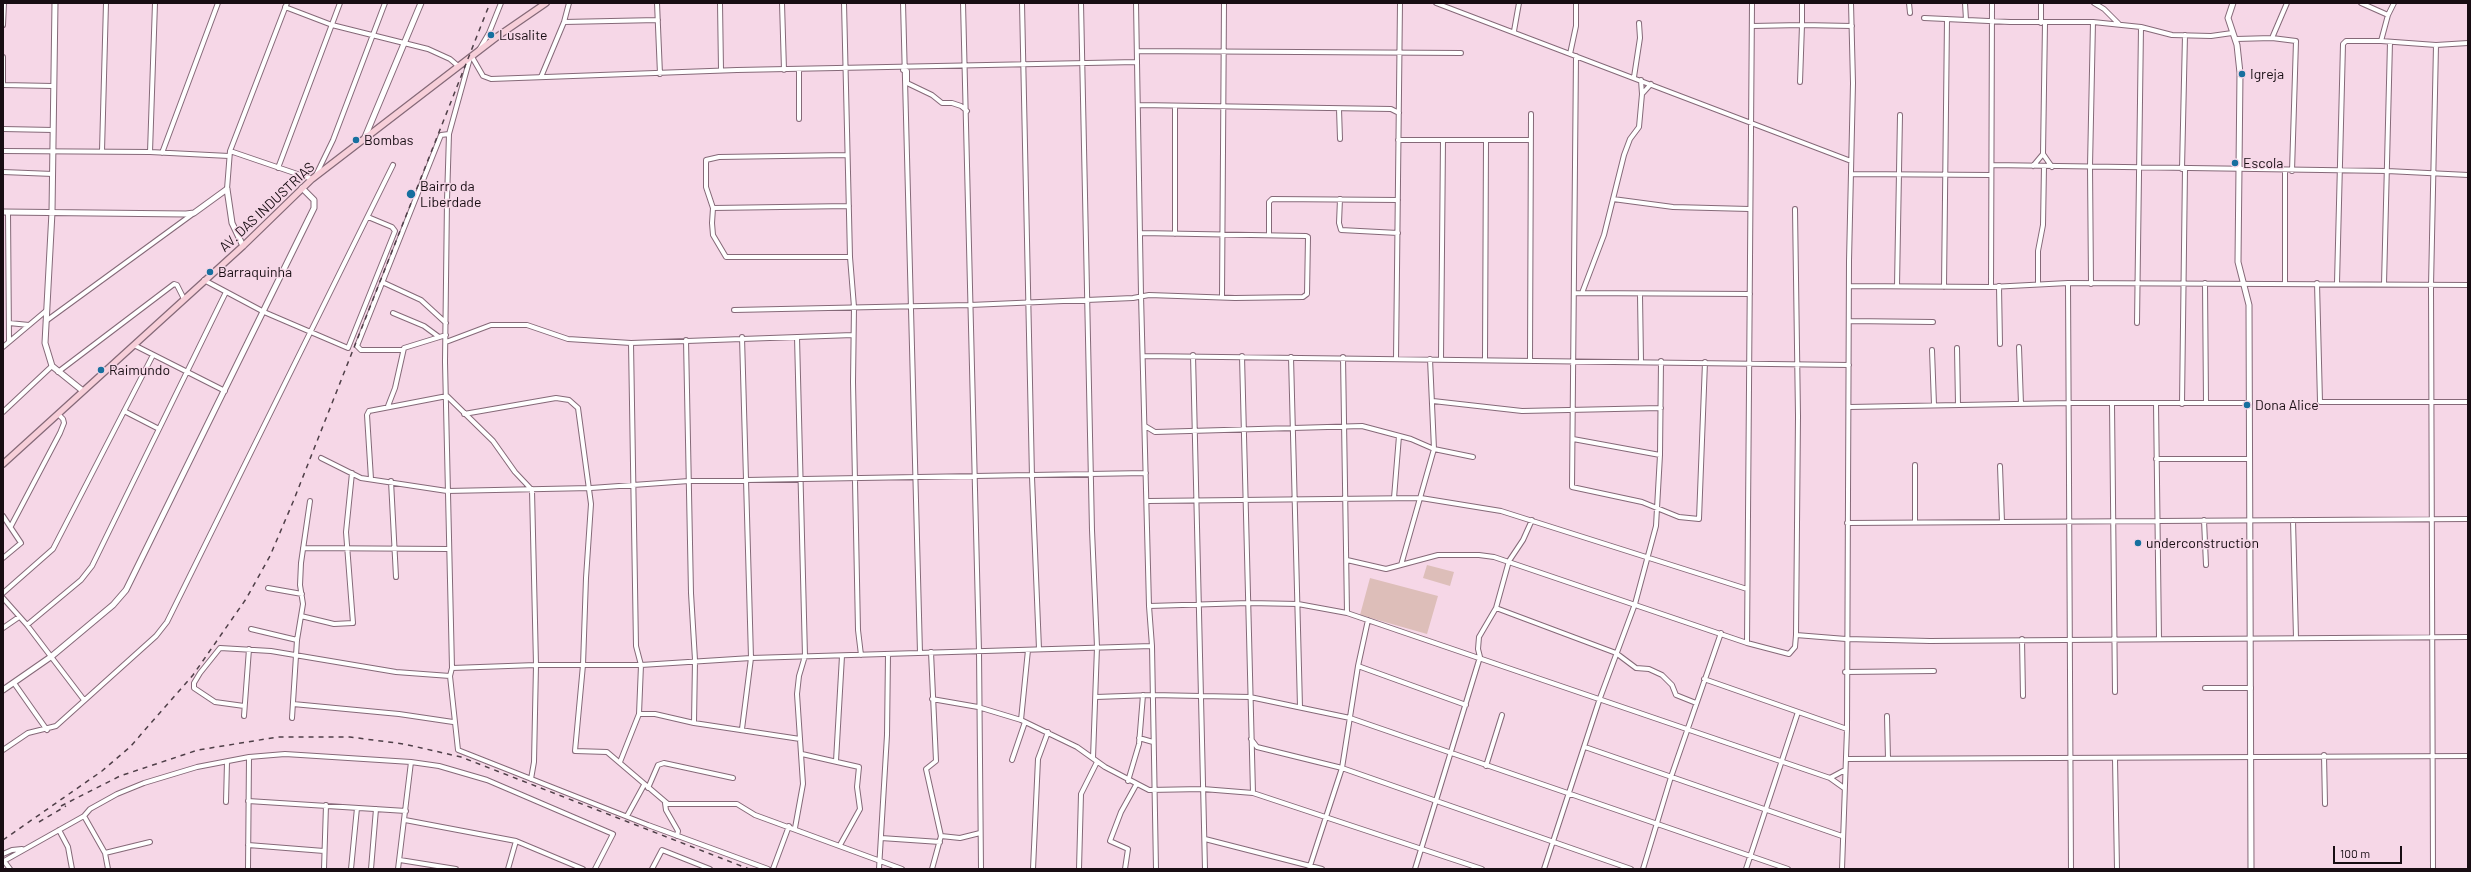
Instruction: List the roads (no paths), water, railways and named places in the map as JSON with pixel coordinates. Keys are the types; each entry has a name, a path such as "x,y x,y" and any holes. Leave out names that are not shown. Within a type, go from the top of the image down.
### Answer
{"main road":[{"name":"AV. DAS INDUSTRIAS","path":"3,464 242,246 302,188 363,139 456,70 498,36 546,3"}],"street":[{"path":"3,25 4,3"},
{"path":"55,3 52,212 48,310 45,343 52,366 83,391"},
{"path":"102,151 106,3"},
{"path":"150,152 155,3"},
{"path":"162,153 218,3"},
{"path":"278,168 340,3"},
{"path":"3,151 230,153 314,178 333,140 385,3"},
{"path":"363,139 368,132 421,3"},
{"path":"501,3 489,33 472,57 449,134 446,323 447,492 452,668 450,676 453,722 457,746 460,752 499,765 677,836 768,869"},
{"path":"541,77 564,22 569,3"},
{"path":"657,3 660,74"},
{"path":"720,3 721,70"},
{"path":"782,3 784,70"},
{"path":"844,3 850,257 854,306 853,335 858,630 861,655"},
{"path":"903,3 903,68 920,653"},
{"path":"963,3 967,111 970,305 979,651 978,707 982,869"},
{"path":"1022,3 1032,477 1039,649"},
{"path":"1081,3 1087,300 1097,647 1093,758"},
{"path":"1136,3 1139,105 1141,295 1148,501 1149,606 1152,646 1156,869"},
{"path":"1222,297 1224,3"},
{"path":"1396,359 1400,3"},
{"path":"1436,3 1514,31 1570,54 1851,160"},
{"path":"1514,31 1519,3"},
{"path":"1570,54 1576,26 1576,3"},
{"path":"1747,642 1750,294 1749,209 1752,3"},
{"path":"1800,82 1802,3"},
{"path":"1842,869 1846,759 1849,286 1853,83 1851,3"},
{"path":"1909,3 1910,13"},
{"path":"1965,3 1966,20"},
{"path":"1991,287 1992,3"},
{"path":"2041,3 2043,23 2043,154 2052,167"},
{"path":"2094,3 2104,9 2120,25"},
{"path":"2233,3 2228,18 2232,32 2236,39 2240,73 2237,242 2238,262 2249,305 2251,869"},
{"path":"2272,38 2287,3"},
{"path":"2361,3 2388,15"},
{"path":"2381,41 2388,15 2394,3"},
{"path":"242,246 232,223 228,189 230,153 286,5 332,25 405,43 446,57 454,62 456,70"},
{"path":"1924,18 2043,23 2093,22 2141,27 2172,35 2211,36 2232,32"},
{"path":"1944,287 1946,19"},
{"path":"564,22 658,20"},
{"path":"2091,284 2090,166 2093,22"},
{"path":"1634,78 1640,38 1639,23"},
{"path":"1752,26 1852,26"},
{"path":"2137,323 2141,27"},
{"path":"2182,404 2185,35"},
{"path":"2236,39 2272,38 2296,41 2292,171"},
{"path":"2337,283 2343,44 2346,42 2381,41 2436,45 2468,43"},
{"path":"2384,284 2390,42"},
{"path":"2433,869 2431,286 2436,45"},
{"path":"1137,51 1461,53"},
{"path":"1576,56 1574,409 1572,487 1642,502 1679,517 1698,520 1705,362"},
{"path":"3,57 3,85 53,86"},
{"path":"472,57 483,76 486,78 660,74 721,70 903,68 965,65 1137,62"},
{"path":"903,68 907,71 907,83 932,95 942,104 952,103 961,106 967,111"},
{"path":"799,69 800,119"},
{"path":"1582,293 1604,235 1627,145 1639,127 1642,94 1641,80"},
{"path":"1642,94 1651,84"},
{"path":"1391,109 1399,104"},
{"path":"1139,105 1391,109 1399,113"},
{"path":"1175,106 1175,234"},
{"path":"1339,109 1340,139"},
{"path":"1530,359 1531,114"},
{"path":"1897,286 1900,115"},
{"path":"3,129 53,130"},
{"path":"446,335 403,350 361,350 357,346 441,134 449,134"},
{"path":"1398,140 1530,140"},
{"path":"1441,359 1443,140"},
{"path":"1485,359 1486,140"},
{"path":"2033,166 2043,154"},
{"path":"847,155 719,156 706,160 706,187 713,208 713,235 726,257 850,257"},
{"path":"3,750 28,733 47,730 56,726 156,636 167,622 393,165"},
{"path":"1992,165 2292,171 2387,171 2468,175"},
{"path":"2038,284 2038,251 2043,225 2044,166"},
{"path":"2285,170 2285,284"},
{"path":"3,172 53,174"},
{"path":"1851,174 1991,175"},
{"path":"3,690 52,656 113,605 126,590 314,208 314,200 302,188"},
{"path":"46,321 228,189"},
{"path":"1269,236 1269,202 1272,199 1398,200"},
{"path":"1340,199 1339,223 1341,230 1398,233"},
{"path":"1613,199 1673,207 1749,209"},
{"path":"713,208 849,206"},
{"path":"1347,560 1380,569 1401,565 1424,557 1438,555 1479,554 1509,561 1721,634 1787,655 1793,651 1796,635 1798,416 1796,363 1795,209"},
{"path":"9,341 5,212 194,213"},
{"path":"204,280 264,312 347,348 350,347 394,231 392,227 368,217"},
{"path":"734,310 1028,303 1133,298 1141,295 1222,297 1306,295 1307,236 1141,233"},
{"path":"382,282 420,300 446,323"},
{"path":"1849,286 1991,287 2068,283 2337,283 2431,286 2468,285"},
{"path":"2068,283 2072,869"},
{"path":"2205,283 2206,403"},
{"path":"2317,283 2320,402 2468,402"},
{"path":"58,372 174,284 177,285 184,299"},
{"path":"1999,286 2000,344"},
{"path":"28,625 88,572 226,292"},
{"path":"1574,293 1640,295 1750,294"},
{"path":"1640,295 1641,361"},
{"path":"3,347 48,310"},
{"path":"393,313 424,326 438,337"},
{"path":"1849,321 1934,322"},
{"path":"9,323 29,325"},
{"path":"446,342 491,325 533,326 568,339 631,343 742,337 797,338 853,335"},
{"path":"742,337 751,658 742,728"},
{"path":"795,828 803,784 797,694 799,676 805,656 797,338"},
{"path":"686,340 695,660 694,723"},
{"path":"620,762 639,714 641,665 636,646 635,486 631,343"},
{"path":"134,345 225,391"},
{"path":"1957,348 1958,405"},
{"path":"2019,348 2021,404"},
{"path":"388,406 396,388 403,350"},
{"path":"1932,350 1934,405"},
{"path":"3,593 53,550 153,355"},
{"path":"1143,356 1193,355 1396,359 1530,359 1849,365"},
{"path":"1193,355 1205,869"},
{"path":"1242,356 1249,603 1250,752 1253,793"},
{"path":"1291,357 1300,706"},
{"path":"1343,358 1347,499 1347,613"},
{"path":"1401,565 1422,498 1434,450 1430,359"},
{"path":"1544,869 1570,795 1600,698 1635,604 1656,526 1660,456 1661,361"},
{"path":"3,412 52,366"},
{"path":"371,479 367,415 369,411 388,406 447,396"},
{"path":"447,396 493,441 515,472 532,490 536,665 534,762 531,779"},
{"path":"464,414 556,398 569,400 576,405 580,415 587,474 591,488 583,664 575,749 584,752 602,750 620,762 665,803 675,805 737,804 755,815 795,828 902,869"},
{"path":"1433,401 1512,411 1661,408"},
{"path":"1849,407 2070,403 2250,403"},
{"path":"2156,403 2158,639"},
{"path":"2112,404 2115,692"},
{"path":"124,411 159,429"},
{"path":"11,526 60,433 64,423 63,419 58,414"},
{"path":"1145,426 1155,432"},
{"path":"1145,436 1155,432 1194,430 1362,426 1399,436 1434,450 1473,457"},
{"path":"1394,498 1399,436"},
{"path":"1573,439 1660,456"},
{"path":"321,458 361,478 390,481 447,492 635,486 689,481 800,480 914,476 1032,477 1146,473"},
{"path":"2156,459 2250,459"},
{"path":"1915,465 1915,522"},
{"path":"2000,466 2002,522"},
{"path":"301,616 334,624 353,623 346,549 346,532 352,473"},
{"path":"390,481 396,577"},
{"path":"1148,501 1422,498 1501,511 1532,520 1578,537 1648,556 1747,589"},
{"path":"292,718 297,640 301,616 302,594 300,585 303,548 310,501"},
{"path":"3,516 21,543 3,558"},
{"path":"1847,523 2468,519"},
{"path":"1415,869 1438,800 1480,658 1478,649 1479,637 1496,608 1509,561 1523,540 1532,520"},
{"path":"2204,520 2206,564"},
{"path":"2293,520 2296,638"},
{"path":"303,548 346,549 393,547 448,549"},
{"path":"268,588 302,594"},
{"path":"3,598 28,625 84,700"},
{"path":"1149,606 1249,603 1298,604 1347,613 1600,698 1686,730 1830,778 1844,788"},
{"path":"1496,608 1616,653 1636,668 1649,669 1662,675 1672,685 1676,695 1696,703"},
{"path":"3,628 19,616"},
{"path":"1309,867 1342,768 1358,666 1368,620"},
{"path":"251,629 297,640"},
{"path":"1643,869 1686,730 1721,634"},
{"path":"1796,635 1846,639 2114,640 2468,637"},
{"path":"2022,639 2023,696"},
{"path":"452,668 583,664 641,665 695,660 1152,646"},
{"path":"244,706 215,702 195,690 193,684 220,648 249,649 412,674 450,676"},
{"path":"244,716 249,649"},
{"path":"1012,760 1023,721 1028,650"},
{"path":"931,652 936,761 926,770 941,836 932,869"},
{"path":"879,869 887,742 888,654"},
{"path":"836,761 842,656"},
{"path":"1358,666 1466,705"},
{"path":"1846,672 1934,671"},
{"path":"1704,679 1846,729"},
{"path":"14,683 47,730"},
{"path":"2205,688 2251,688"},
{"path":"1096,697 1143,695 1250,696 1350,718 1788,869"},
{"path":"1128,781 1137,755 1143,695"},
{"path":"932,699 978,707 1023,721 1048,732 1093,758 1128,781 1154,791 1203,789 1253,793 1482,869"},
{"path":"293,704 399,714 453,722"},
{"path":"1746,869 1764,808 1798,712"},
{"path":"639,714 655,714 694,723 742,728 800,739"},
{"path":"1486,766 1502,715"},
{"path":"1887,716 1888,759"},
{"path":"1033,869 1038,759 1048,732"},
{"path":"1139,738 1153,742"},
{"path":"1250,739 1257,746 1342,768 1438,800 1631,869"},
{"path":"1250,752 1257,746"},
{"path":"1585,747 1842,836"},
{"path":"10,869 4,861 22,849 84,816 90,809 144,783 197,767 249,757 286,754 411,762 440,766 487,780 613,834 595,869"},
{"path":"802,754 859,767 857,787 860,809 840,845"},
{"path":"1846,759 2115,759 2251,756 2468,756"},
{"path":"2324,756 2325,804"},
{"path":"248,869 249,757"},
{"path":"2115,759 2117,869"},
{"path":"226,802 227,762"},
{"path":"398,869 411,762"},
{"path":"1079,869 1081,794 1097,762"},
{"path":"648,788 658,765 664,763 732,778"},
{"path":"1830,778 1845,770"},
{"path":"627,816 644,785"},
{"path":"1125,869 1128,849 1110,842 1121,812 1136,785"},
{"path":"248,801 406,811"},
{"path":"665,803 666,810 678,831 677,836"},
{"path":"324,869 326,805"},
{"path":"351,869 357,808"},
{"path":"371,869 376,809"},
{"path":"84,816 105,853 108,869"},
{"path":"405,820 516,841 583,869"},
{"path":"773,869 789,826"},
{"path":"59,830 68,847 72,869"},
{"path":"941,836 960,838 980,833"},
{"path":"881,838 940,842"},
{"path":"1205,839 1309,867 1322,869"},
{"path":"508,869 516,841"},
{"path":"105,853 150,842"},
{"path":"248,845 324,852"},
{"path":"3,854 12,850 22,849"},
{"path":"652,869 662,850 710,869"},
{"path":"400,860 456,869"}],"railway":[{"path":"3,840 102,771 130,747 193,675 246,599 270,556 293,502 490,3"},
{"path":"61,806 120,776 198,750 278,737 350,737 404,744 461,757 749,869"},
{"path":"39,822 66,806"}],"place":[{"name":"Lusalite","path":"491,35"},
{"name":"Igreja","path":"2242,74"},
{"name":"Bombas","path":"356,140"},
{"name":"Escola","path":"2235,163"},
{"name":"Bairro da Liberdade","path":"411,194"},
{"name":"Barraquinha","path":"210,272"},
{"name":"Raimundo","path":"101,370"},
{"name":"Dona Alice","path":"2247,405"},
{"name":"underconstruction","path":"2138,543"}]}
